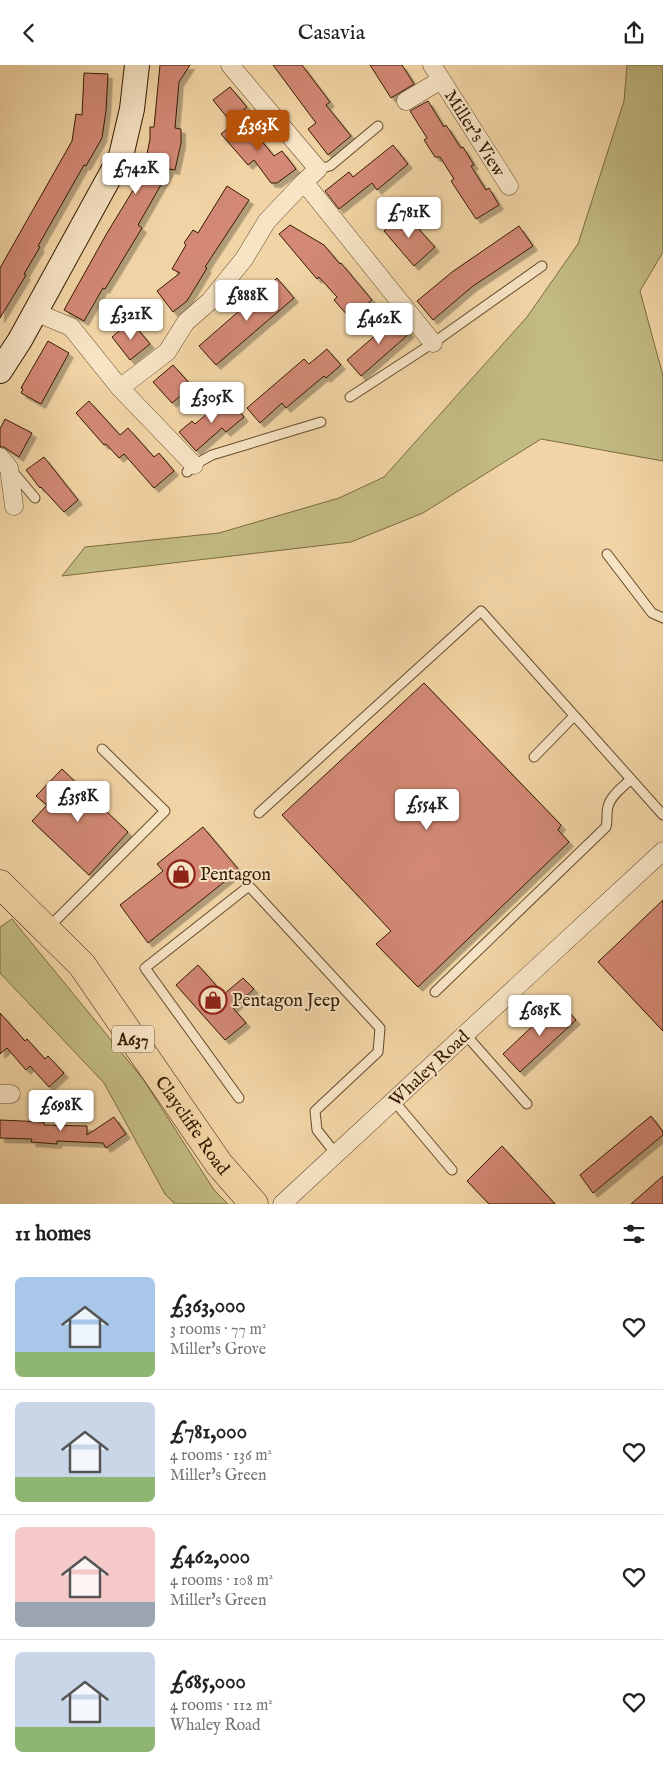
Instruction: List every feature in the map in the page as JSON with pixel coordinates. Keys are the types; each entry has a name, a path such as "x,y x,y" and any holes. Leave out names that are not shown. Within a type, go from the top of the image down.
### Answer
{"highway":[{"name":"Claycliffe Road","path":"1,887 82,965 219,1165 254,1204"}],"main road":[{"path":"0,371 35,312 120,156 132,109 137,65"}],"street":[{"path":"120,389 167,352 186,322 210,301 244,259 267,221 304,181 318,169 230,65"},
{"name":"Miller's View","path":"432,65 509,186"},
{"name":"Miller's View","path":"406,101 441,80"},
{"path":"304,181 433,343"},
{"path":"35,312 72,327 120,389 191,468"},
{"path":"5,463 14,506"},
{"name":"Whaley Road","path":"282,1204 663,851"}],"lane":[{"path":"318,169 330,166 378,126"},
{"path":"350,397 433,343 542,266"},
{"path":"191,468 212,455 321,422"},
{"path":"5,463 36,498"},
{"path":"607,554 652,613 663,618"},
{"path":"259,813 481,611 663,815"},
{"path":"534,757 574,716"},
{"path":"46,930 165,811 102,749"},
{"path":"435,992 606,827 608,806 611,798 631,779"},
{"path":"238,1098 145,968 249,886 380,1028 378,1052 315,1111 317,1129 336,1154"},
{"path":"466,1034 527,1104"},
{"path":"394,1101 452,1170"}],"shaded area":[{"path":"627,65 663,65 663,252 640,291 663,376 663,461 541,439 423,513 351,542 62,576 85,547 219,533 339,498 384,477 527,317 578,244 624,101"},
{"path":"12,919 143,1079 214,1190 228,1204 175,1204 165,1194 104,1083 0,973 0,927"}],"building":[{"path":"160,65 190,65 179,82 175,128 181,129 181,143 175,170 170,169 138,225 142,228 84,321 64,310 143,174 150,139 150,127 154,127"},
{"path":"273,65 302,65 330,102 326,105 351,136 328,155 308,129 316,123"},
{"path":"370,65 402,65 414,84 391,98"},
{"path":"84,73 108,74 102,138 86,166 84,165 38,246 40,247 24,274 26,275 0,318 0,268 72,141 76,114 82,115"},
{"path":"230,87 247,107 230,121 213,100"},
{"path":"428,101 444,127 446,125 461,148 463,147 474,165 471,166 486,190 489,188 499,205 476,219 451,181 454,179 440,157 435,157 424,140 427,138 410,111"},
{"path":"242,117 274,156 282,151 296,169 277,183 271,183 254,160 248,165 221,134"},
{"path":"393,145 408,164 377,190 372,183 339,209 325,191 349,172 353,177"},
{"path":"227,186 249,200 205,267 207,268 187,301 173,312 157,291 180,273 172,269 186,245 184,243 193,230 198,233"},
{"path":"406,212 435,247 414,266 384,231"},
{"path":"290,225 324,245 372,300 350,318 334,300 337,297 319,277 317,279 279,234"},
{"path":"519,226 533,246 473,286 433,320 417,301 452,272"},
{"path":"277,278 294,298 216,365 199,346"},
{"path":"393,313 410,333 361,376 347,360 385,327 381,323"},
{"path":"131,321 150,344 130,360 112,337"},
{"path":"48,341 69,353 41,404 21,393 23,389 21,388"},
{"path":"327,349 341,365 326,378 324,376 286,408 282,403 260,423 247,408 304,359 309,364"},
{"path":"173,365 192,386 172,403 153,382"},
{"path":"227,397 244,417 226,432 222,428 196,451 179,432 192,421 195,424"},
{"path":"89,401 120,435 128,428 154,457 159,453 174,471 154,488 124,454 119,458 106,444 104,445 76,413"},
{"path":"5,419 32,433 19,457 4,447 0,447 0,429"},
{"path":"44,457 78,500 64,512 40,488 26,470"},
{"path":"424,683 561,825 558,830 569,842 418,987 376,944 391,931 282,815"},
{"path":"62,769 128,832 89,875 32,821 47,805 36,796"},
{"path":"203,827 239,870 148,943 120,905 163,871 157,864"},
{"path":"663,900 663,1031 598,962"},
{"path":"198,965 224,994 243,978 254,989 233,1008 246,1023 225,1040 176,985"},
{"path":"559,1001 576,1020 520,1072 503,1054"},
{"path":"0,1013 25,1041 27,1039 45,1059 48,1056 64,1073 49,1087 30,1066 26,1070 7,1048 0,1054"},
{"path":"651,1116 663,1132 663,1135 593,1193 580,1175"},
{"path":"114,1117 126,1134 106,1148 103,1143 57,1141 57,1144 31,1142 32,1139 0,1138 0,1120 44,1122 44,1125 87,1126 87,1135"},
{"path":"502,1146 555,1204 489,1204 467,1181"},
{"path":"663,1176 663,1204 631,1204"}],"place":[{"name":"Pentagon","path":"181,874"},
{"name":"Pentagon Jeep","path":"213,1000"}]}
